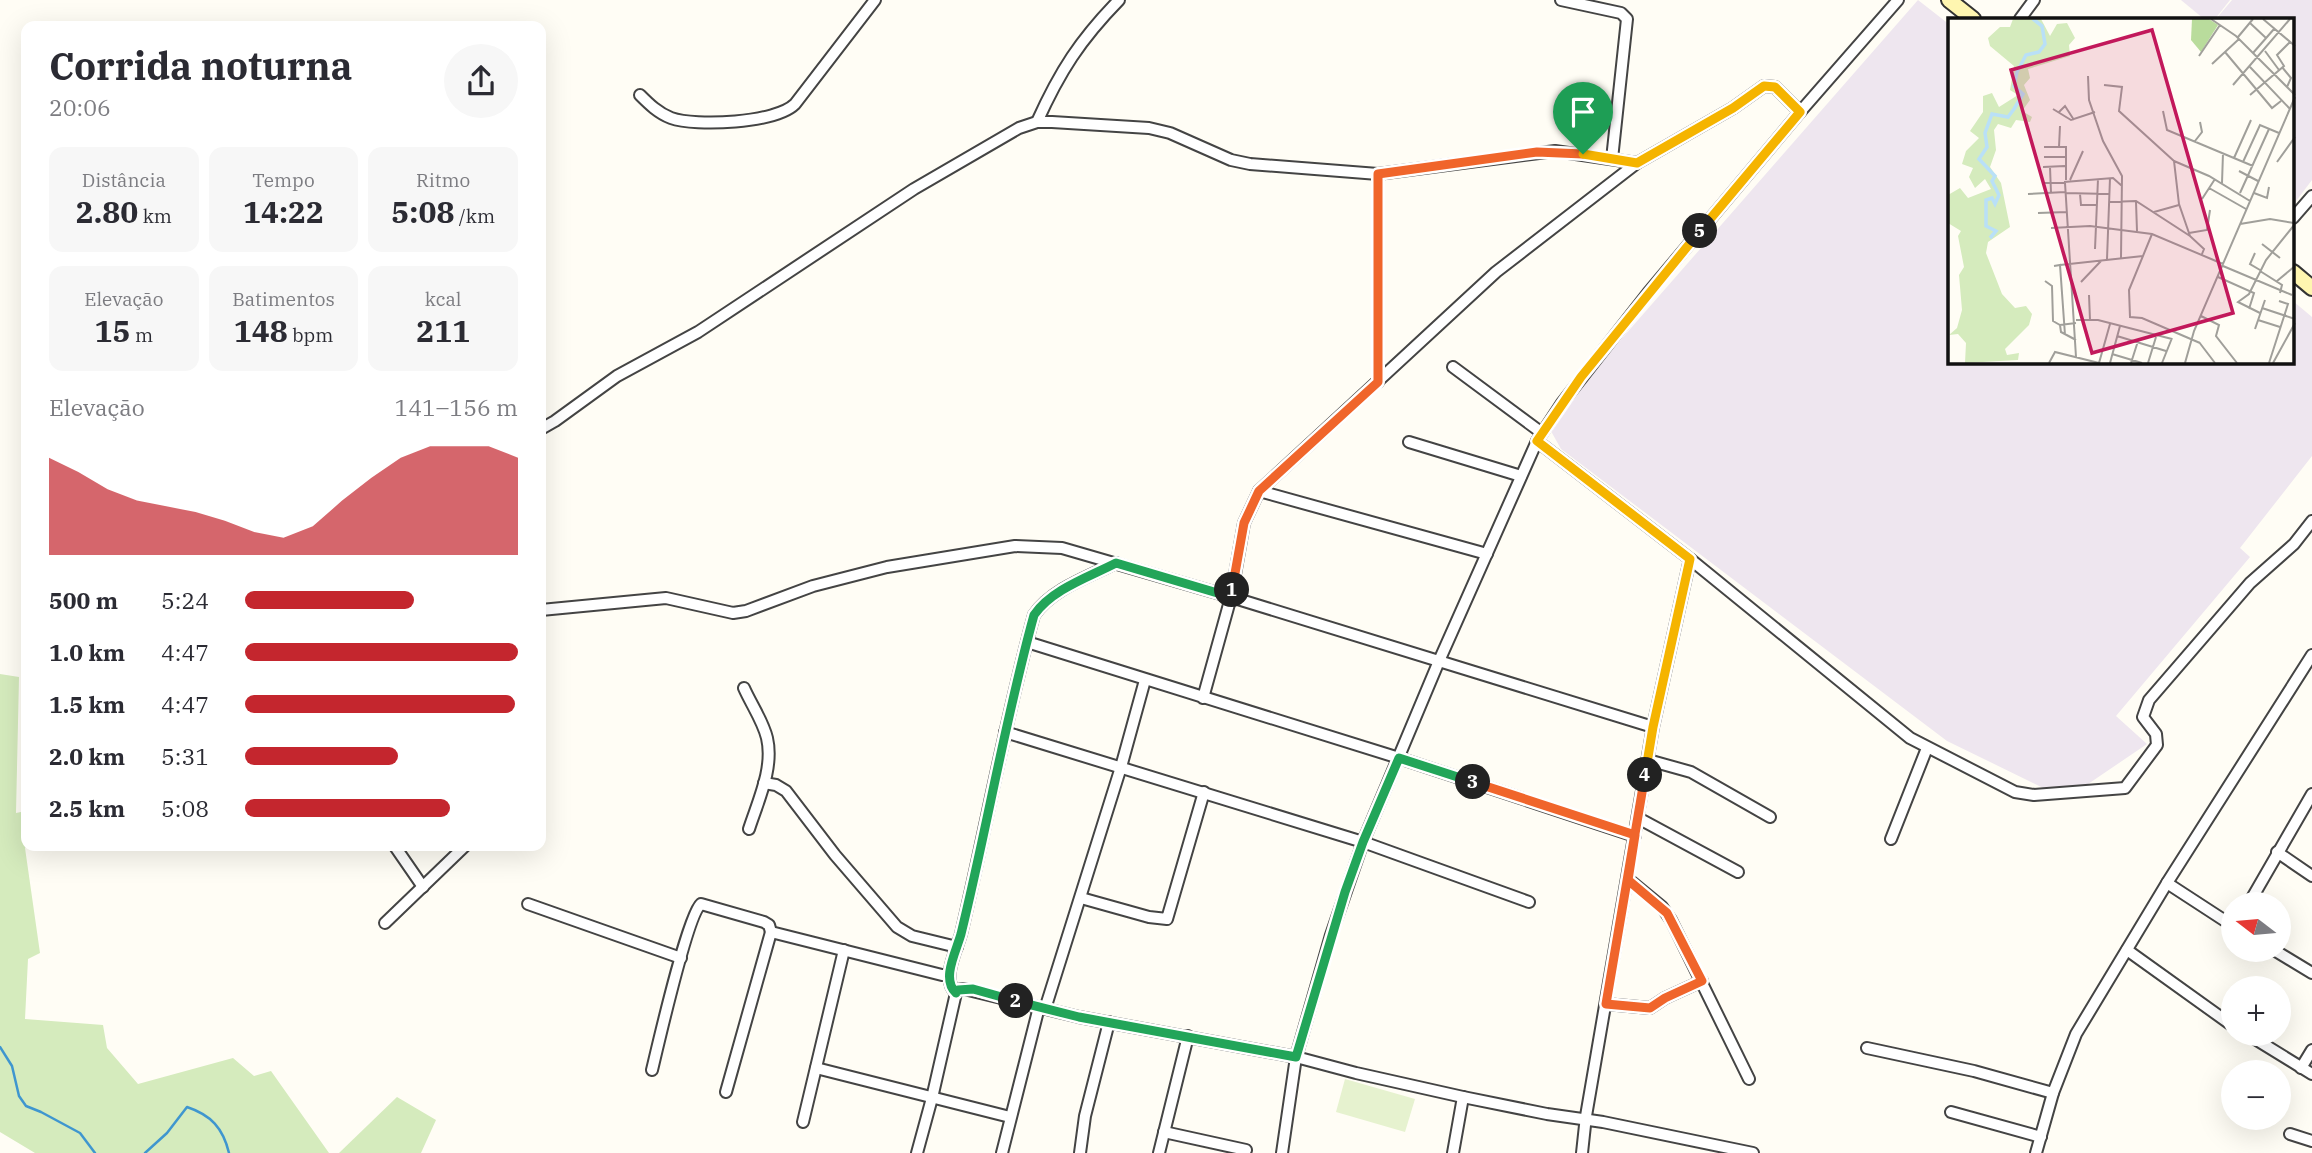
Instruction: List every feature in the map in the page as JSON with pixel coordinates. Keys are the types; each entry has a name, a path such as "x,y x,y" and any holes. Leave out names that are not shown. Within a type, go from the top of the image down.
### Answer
{"main road":[{"path":"1949,0 1972,18"},
{"path":"2294,273 2312,288"}],"street":[{"path":"640,95 657,111 691,122 721,123 787,110 795,104 875,0"},
{"path":"1037,122 1066,62 1082,40 1119,0"},
{"path":"1561,0 1621,13 1627,19 1612,159"},
{"path":"1282,1153 1296,1057 1331,935 1363,842 1439,661 1539,437 1568,395 1648,293 1898,0"},
{"path":"2022,18 2034,0"},
{"path":"1203,698 1231,597 1244,523 1259,491 1496,272 1637,163 1733,108 1764,86 1775,87 1800,112"},
{"path":"546,426 617,376 698,332 914,189 997,138 1037,122 1149,128 1170,133 1231,160 1250,164 1378,174 1537,152 1569,152 1637,163"},
{"path":"1378,174 1378,382"},
{"path":"2294,217 2312,196"},
{"path":"1453,367 1910,738 2015,792 2034,795 2125,788 2157,745 2156,734 2143,717 2149,700 2250,583 2294,544 2312,521"},
{"path":"1409,442 1521,476"},
{"path":"1259,491 1487,554"},
{"path":"546,609 666,597 733,613 746,611 813,586 873,570 1015,546 1062,548 1653,727"},
{"path":"1582,1153 1585,1121 1653,727 1690,559"},
{"path":"956,993 950,987 948,975 957,947 1034,615 1044,602 1116,563"},
{"path":"1027,642 1635,835"},
{"path":"2036,1153 2053,1093 2076,1034 2167,883 2312,655"},
{"path":"1002,1153 1042,1008 1081,898 1145,680"},
{"path":"744,688 767,736 769,755 764,783 749,829"},
{"path":"1005,732 1363,842 1529,902"},
{"path":"1891,839 1927,748"},
{"path":"1648,760 1690,772 1770,817"},
{"path":"764,783 776,785 786,791 835,855 897,927 912,936 957,947"},
{"path":"1081,898 1149,917 1167,919 1205,792"},
{"path":"2255,892 2312,794"},
{"path":"1638,818 1738,872"},
{"path":"398,851 423,887"},
{"path":"385,923 460,851"},
{"path":"2277,852 2312,876"},
{"path":"1628,880 1667,913 1749,1079"},
{"path":"2167,883 2221,918"},
{"path":"528,904 681,958"},
{"path":"652,1070 695,910 701,904 764,922 769,925 771,932 726,1092"},
{"path":"771,932 948,975"},
{"path":"803,1122 844,950"},
{"path":"2127,950 2221,1017"},
{"path":"2291,960 2312,973"},
{"path":"1606,1004 1650,1008 1702,981"},
{"path":"917,1153 956,993 958,990 973,989 1042,1008 1296,1057 1463,1097 1754,1153"},
{"path":"1080,1153 1085,1116 1109,1022"},
{"path":"1158,1153 1188,1036"},
{"path":"2266,1046 2312,1074"},
{"path":"1867,1048 1973,1071 2053,1093"},
{"path":"2301,1068 2312,1051"},
{"path":"816,1068 1010,1117"},
{"path":"1453,1153 1463,1097"},
{"path":"1951,1112 2041,1137"},
{"path":"1164,1132 1247,1150"},
{"path":"2290,1134 2312,1141"}],"shaded area":[{"path":"1918,0 1948,23 1948,364 2294,364 2294,302 2312,317 2312,456 2240,548 2250,557 2116,716 2147,744 2066,799 1947,741 1561,449 1547,424"},
{"path":"2181,0 2230,0 2216,18 2203,18"},
{"path":"2232,0 2312,0 2312,180 2294,204 2294,18 2217,18"}],"green space":[{"path":"0,674 19,677 16,813 21,812 21,851 25,851 40,953 28,959 25,1019 103,1025 107,1048 138,1084 233,1058 254,1076 271,1071 329,1153 35,1153 0,1132"},
{"path":"1345,1079 1415,1099 1405,1132 1336,1112"},
{"path":"397,1097 436,1120 421,1153 339,1153"}],"waterway":[{"path":"0,1047 12,1066 19,1096 26,1106 80,1133 95,1153"},
{"path":"145,1153 167,1133 187,1107 203,1114 215,1124 229,1153"}],"route":[{"path":"1583,154 1537,152 1378,174 1378,382 1259,491 1244,523 1231,597 1116,563 1064,589 1038,609 1027,642 995,773 964,919 948,975 950,987 956,993 958,990 973,989 1079,1017 1296,1057 1345,892 1399,758 1635,835 1628,880 1667,913 1702,981 1650,1008 1606,1004 1628,880 1653,727 1690,559 1537,441 1581,377 1648,293 1800,112 1775,87 1769,85 1637,163 1583,154"}]}
